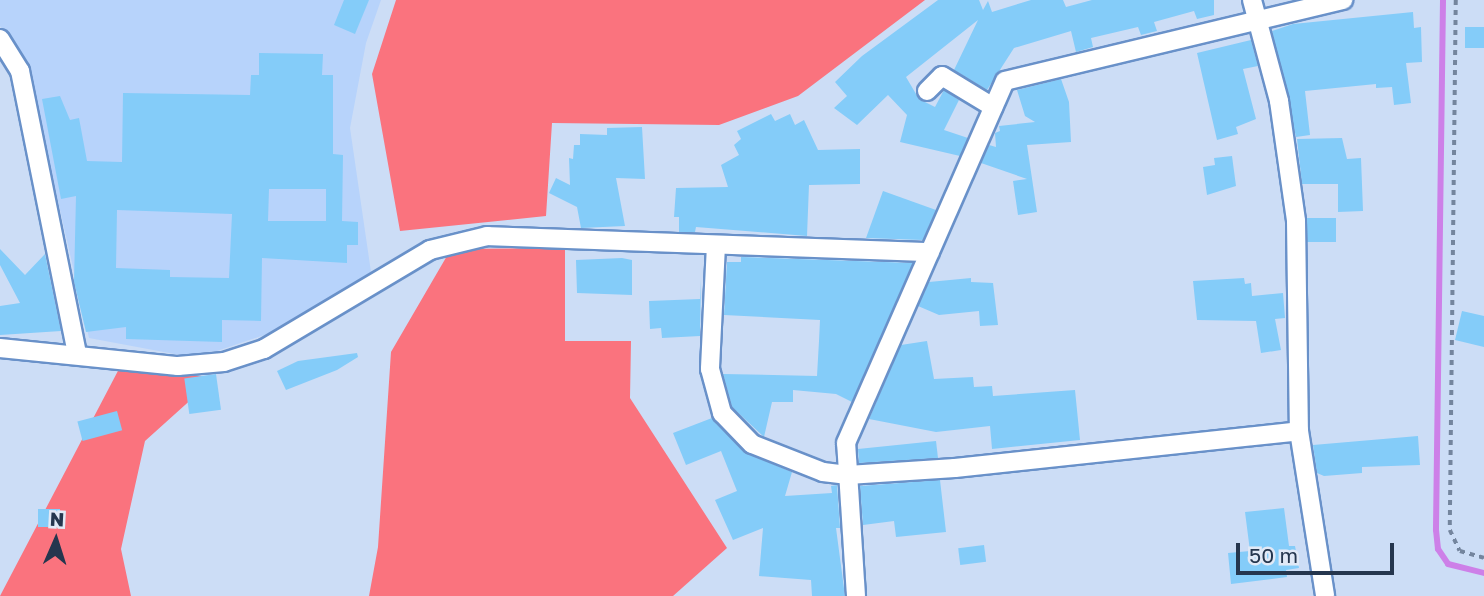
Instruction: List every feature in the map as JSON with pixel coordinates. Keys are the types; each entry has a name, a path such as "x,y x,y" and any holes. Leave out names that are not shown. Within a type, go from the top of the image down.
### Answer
{"street":[{"path":"1252,0 1279,101 1296,221 1299,430 1325,596"},
{"path":"856,596 846,443 1005,81 1343,0"},
{"path":"0,39 20,71 77,354"},
{"path":"927,91 942,76 993,107"},
{"path":"0,348 178,366 223,362 264,349 430,250 457,240 487,236 930,252"},
{"path":"716,244 710,369 722,413 752,444 823,472 848,475 1299,430"}],"path":[{"path":"1457,0 1450,530 1460,551 1484,558"}],"shaded area":[{"path":"0,0 381,0 366,43 350,128 371,272 282,329 217,351 180,355 89,338 27,64 0,26"},
{"path":"396,0 925,0 798,96 719,125 552,123 546,216 400,231 372,74"},
{"path":"565,248 565,341 631,341 630,398 727,548 673,596 369,596 378,547 391,352 451,249"},
{"path":"120,367 215,378 145,441 121,549 131,596 0,596"}],"building":[{"path":"344,0 369,0 355,34 334,25"},
{"path":"938,0 979,0 983,10 988,1 992,12 1031,0 1063,0 1066,7 1092,0 1214,0 1214,15 1197,19 1194,11 1154,22 1157,31 1141,35 1138,27 1091,38 1093,47 1076,52 1071,31 1014,48 987,90 954,70 978,20 906,77 919,99 935,107 944,90 959,100 944,130 968,138 960,156 900,142 907,115 888,95 857,125 834,108 847,96 835,82 862,56"},
{"path":"1413,12 1414,28 1421,27 1422,62 1406,63 1411,103 1394,105 1392,87 1376,88 1376,84 1305,91 1310,135 1296,137 1272,31 1293,24"},
{"path":"1465,27 1484,27 1484,48 1465,48"},
{"path":"1251,40 1258,66 1243,69 1256,119 1236,127 1238,134 1217,140 1197,53"},
{"path":"259,53 323,54 322,75 333,75 333,154 343,155 342,221 358,222 358,245 347,245 347,263 262,258 261,321 222,320 222,342 126,339 126,327 86,332 74,282 76,196 61,199 42,99 60,96 70,120 79,118 87,161 122,162 123,93 250,95 251,75 259,75","holes":["269,189 326,189 326,221 268,221","117,210 232,214 229,278 170,277 170,270 116,268"]},
{"path":"1061,79 1069,102 1071,142 1027,145 1037,212 1018,215 1013,181 1027,179 981,163 989,145 996,147 995,133 1000,131 999,126 1035,122 1025,116 1017,90"},
{"path":"771,114 775,121 790,114 795,125 804,120 818,150 860,149 860,184 809,185 807,236 696,227 695,232 679,232 679,217 674,217 676,188 728,187 721,165 739,155 734,145 741,139 737,131"},
{"path":"642,127 645,179 616,178 625,226 581,228 577,207 549,193 556,178 570,185 569,158 573,159 574,145 580,145 580,134 607,135 607,128"},
{"path":"1342,138 1347,159 1361,158 1363,211 1338,212 1338,184 1302,184 1297,139"},
{"path":"1232,156 1236,186 1207,195 1203,167 1215,165 1214,158"},
{"path":"883,191 936,210 923,240 866,238"},
{"path":"1307,218 1336,218 1336,242 1307,242"},
{"path":"0,249 25,275 45,254 61,331 0,335 0,306 20,303 0,265"},
{"path":"741,257 913,263 852,402 836,394 793,390 793,402 772,402 764,437 732,407 723,374 817,376 820,320 724,315 727,262 741,262"},
{"path":"576,260 632,260 632,295 577,293"},
{"path":"971,278 971,282 993,283 998,325 980,326 979,311 939,315 918,306 929,282"},
{"path":"1244,278 1245,284 1251,283 1252,296 1283,293 1285,318 1275,319 1281,350 1261,353 1256,321 1197,320 1193,281"},
{"path":"701,279 700,336 662,338 661,328 650,329 649,301 700,299"},
{"path":"1462,311 1484,316 1484,347 1455,340"},
{"path":"927,341 934,379 973,377 974,387 992,386 993,396 1075,390 1080,440 992,449 990,426 936,432 869,419 901,345"},
{"path":"357,353 358,357 337,370 286,390 277,371 298,361"},
{"path":"216,374 221,410 189,414 184,378"},
{"path":"117,411 122,430 83,441 77,422"},
{"path":"712,418 744,452 792,472 785,496 832,493 831,486 837,485 840,528 836,528 845,596 812,596 811,580 759,576 763,528 733,540 715,500 737,491 721,451 686,465 673,433"},
{"path":"1418,436 1420,465 1362,467 1362,473 1324,476 1317,473 1313,445"},
{"path":"936,441 938,458 859,463 858,449"},
{"path":"940,480 946,532 896,537 894,521 863,525 860,486"},
{"path":"1284,508 1289,546 1295,546 1299,568 1286,570 1287,577 1231,584 1228,553 1250,551 1245,512"},
{"path":"38,509 60,509 60,527 38,527"},
{"path":"984,545 986,562 960,565 958,548"}],"waterway":[{"path":"1443,0 1436,530 1438,549 1448,564 1484,573"}]}
